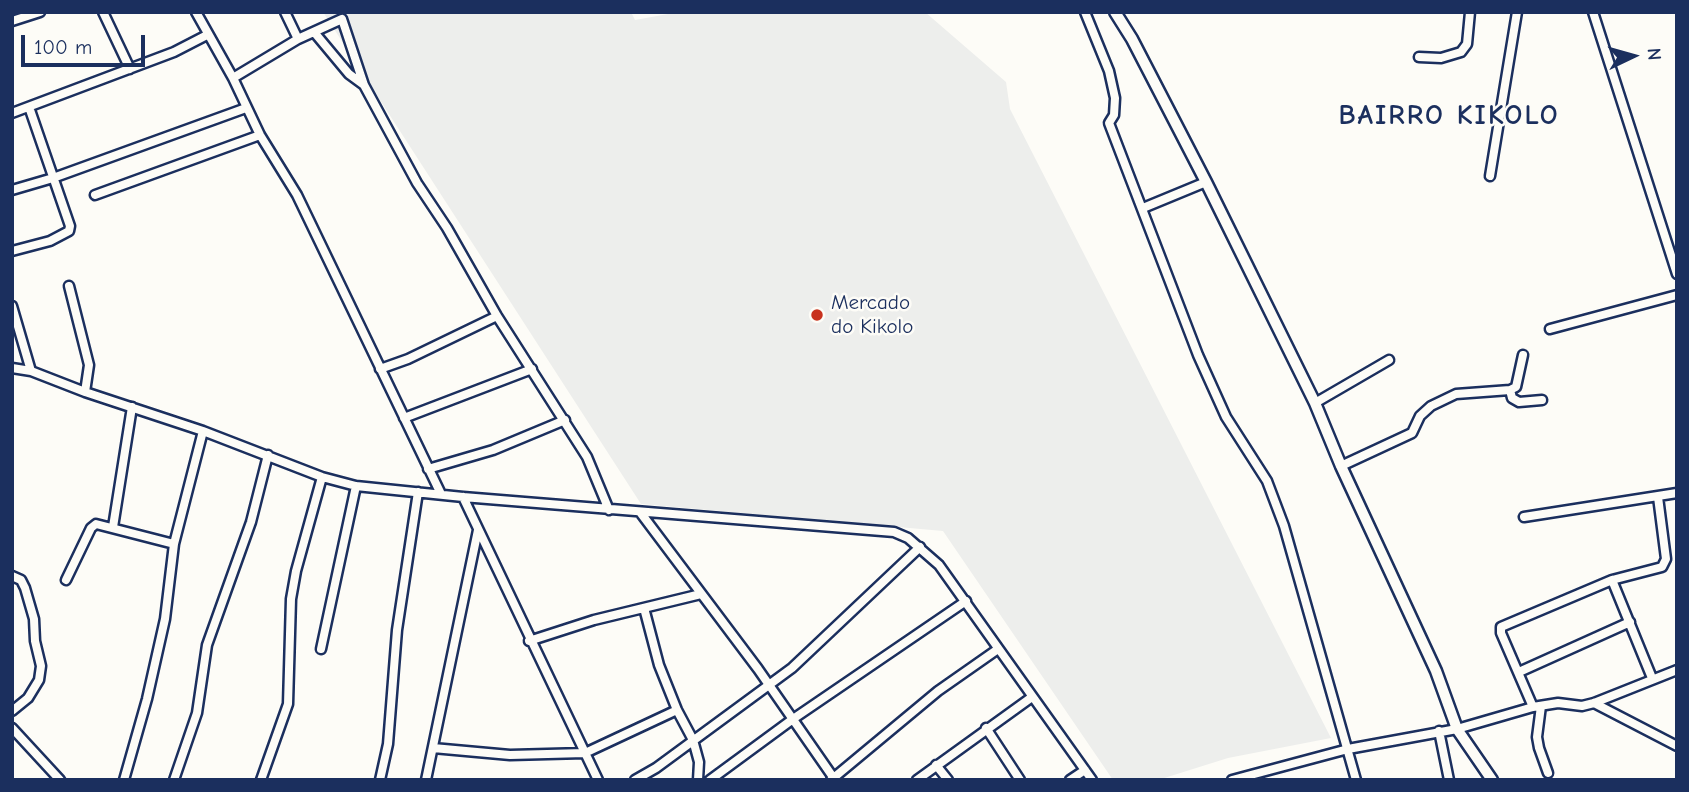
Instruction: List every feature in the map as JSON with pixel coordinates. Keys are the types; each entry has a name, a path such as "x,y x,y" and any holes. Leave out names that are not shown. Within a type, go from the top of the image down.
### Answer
{"street":[{"path":"12,21 40,12"},
{"path":"103,12 130,69"},
{"path":"197,12 260,135 297,194 441,494"},
{"path":"285,12 298,38"},
{"path":"1085,12 1109,71 1115,98 1114,116 1109,123 1209,384 1226,417 1267,481 1284,526 1356,780"},
{"path":"1115,12 1132,39 1206,182 1315,403 1341,466 1436,671 1457,729 1492,780"},
{"path":"1419,57 1441,58 1461,52 1466,44 1470,12"},
{"path":"1490,176 1517,12"},
{"path":"1593,12 1677,274"},
{"path":"233,78 298,38 342,19 363,85 417,183 447,228 497,316 587,457 609,510"},
{"path":"314,32 349,74 363,85"},
{"path":"12,113 174,52 207,35"},
{"path":"12,250 50,241 69,231 70,226 29,107"},
{"path":"12,190 53,178 246,108"},
{"path":"95,195 260,135"},
{"path":"1143,208 1206,182"},
{"path":"69,286 89,365 86,392"},
{"path":"1550,329 1677,295"},
{"path":"12,306 31,371"},
{"path":"380,369 497,316"},
{"path":"1341,466 1412,433 1420,416 1455,394 1510,390 1516,387 1523,355"},
{"path":"1315,403 1389,360"},
{"path":"12,369 31,371 132,408 203,430 322,477 356,486 609,510 894,532 908,538 939,565 1092,780"},
{"path":"404,418 532,369"},
{"path":"1510,390 1512,397 1519,401 1542,400"},
{"path":"113,527 132,408"},
{"path":"428,469 493,450 565,421"},
{"path":"124,780 147,699 165,619 174,544 203,430"},
{"path":"174,780 197,713 207,645 251,522 268,455"},
{"path":"261,780 288,704 291,600 296,571 322,477"},
{"path":"321,649 356,486"},
{"path":"380,780 388,744 397,630 418,492"},
{"path":"1524,517 1677,493"},
{"path":"463,497 598,780"},
{"path":"1548,772 1539,748 1537,706 1500,633 1501,627 1612,580 1662,567 1665,563 1658,497"},
{"path":"640,512 768,684 833,779 938,691 998,649"},
{"path":"66,580 91,528 96,524 174,544"},
{"path":"426,780 478,530"},
{"path":"635,780 656,768 792,668 920,547"},
{"path":"12,576 21,580 25,587 34,619 35,641 41,666 39,680 28,698 13,709"},
{"path":"1612,580 1652,678"},
{"path":"530,641 594,620 701,594"},
{"path":"710,780 793,719 966,601"},
{"path":"644,608 655,654 677,710 693,740 699,762 698,780"},
{"path":"1519,672 1630,622"},
{"path":"1232,780 1348,749 1457,729 1537,706 1558,703 1582,706 1677,670"},
{"path":"918,780 1032,697"},
{"path":"1594,703 1677,746"},
{"path":"433,748 510,755 585,752 677,710"},
{"path":"12,728 60,780"},
{"path":"986,728 1020,780"},
{"path":"1439,732 1450,780"},
{"path":"936,765 948,780"},
{"path":"1070,780 1085,770"}],"shaded area":[{"name":"Mercado do Kikolo","path":"323,12 631,12 635,20 679,12 925,12 1006,82 1010,109 1331,738 1228,758 1158,780 1113,780 943,531 641,504"}],"place":[{"name":"Mercado do Kikolo","path":"817,315"}],"district":[{"name":"BAIRRO KIKOLO","path":"1449,116"}]}
